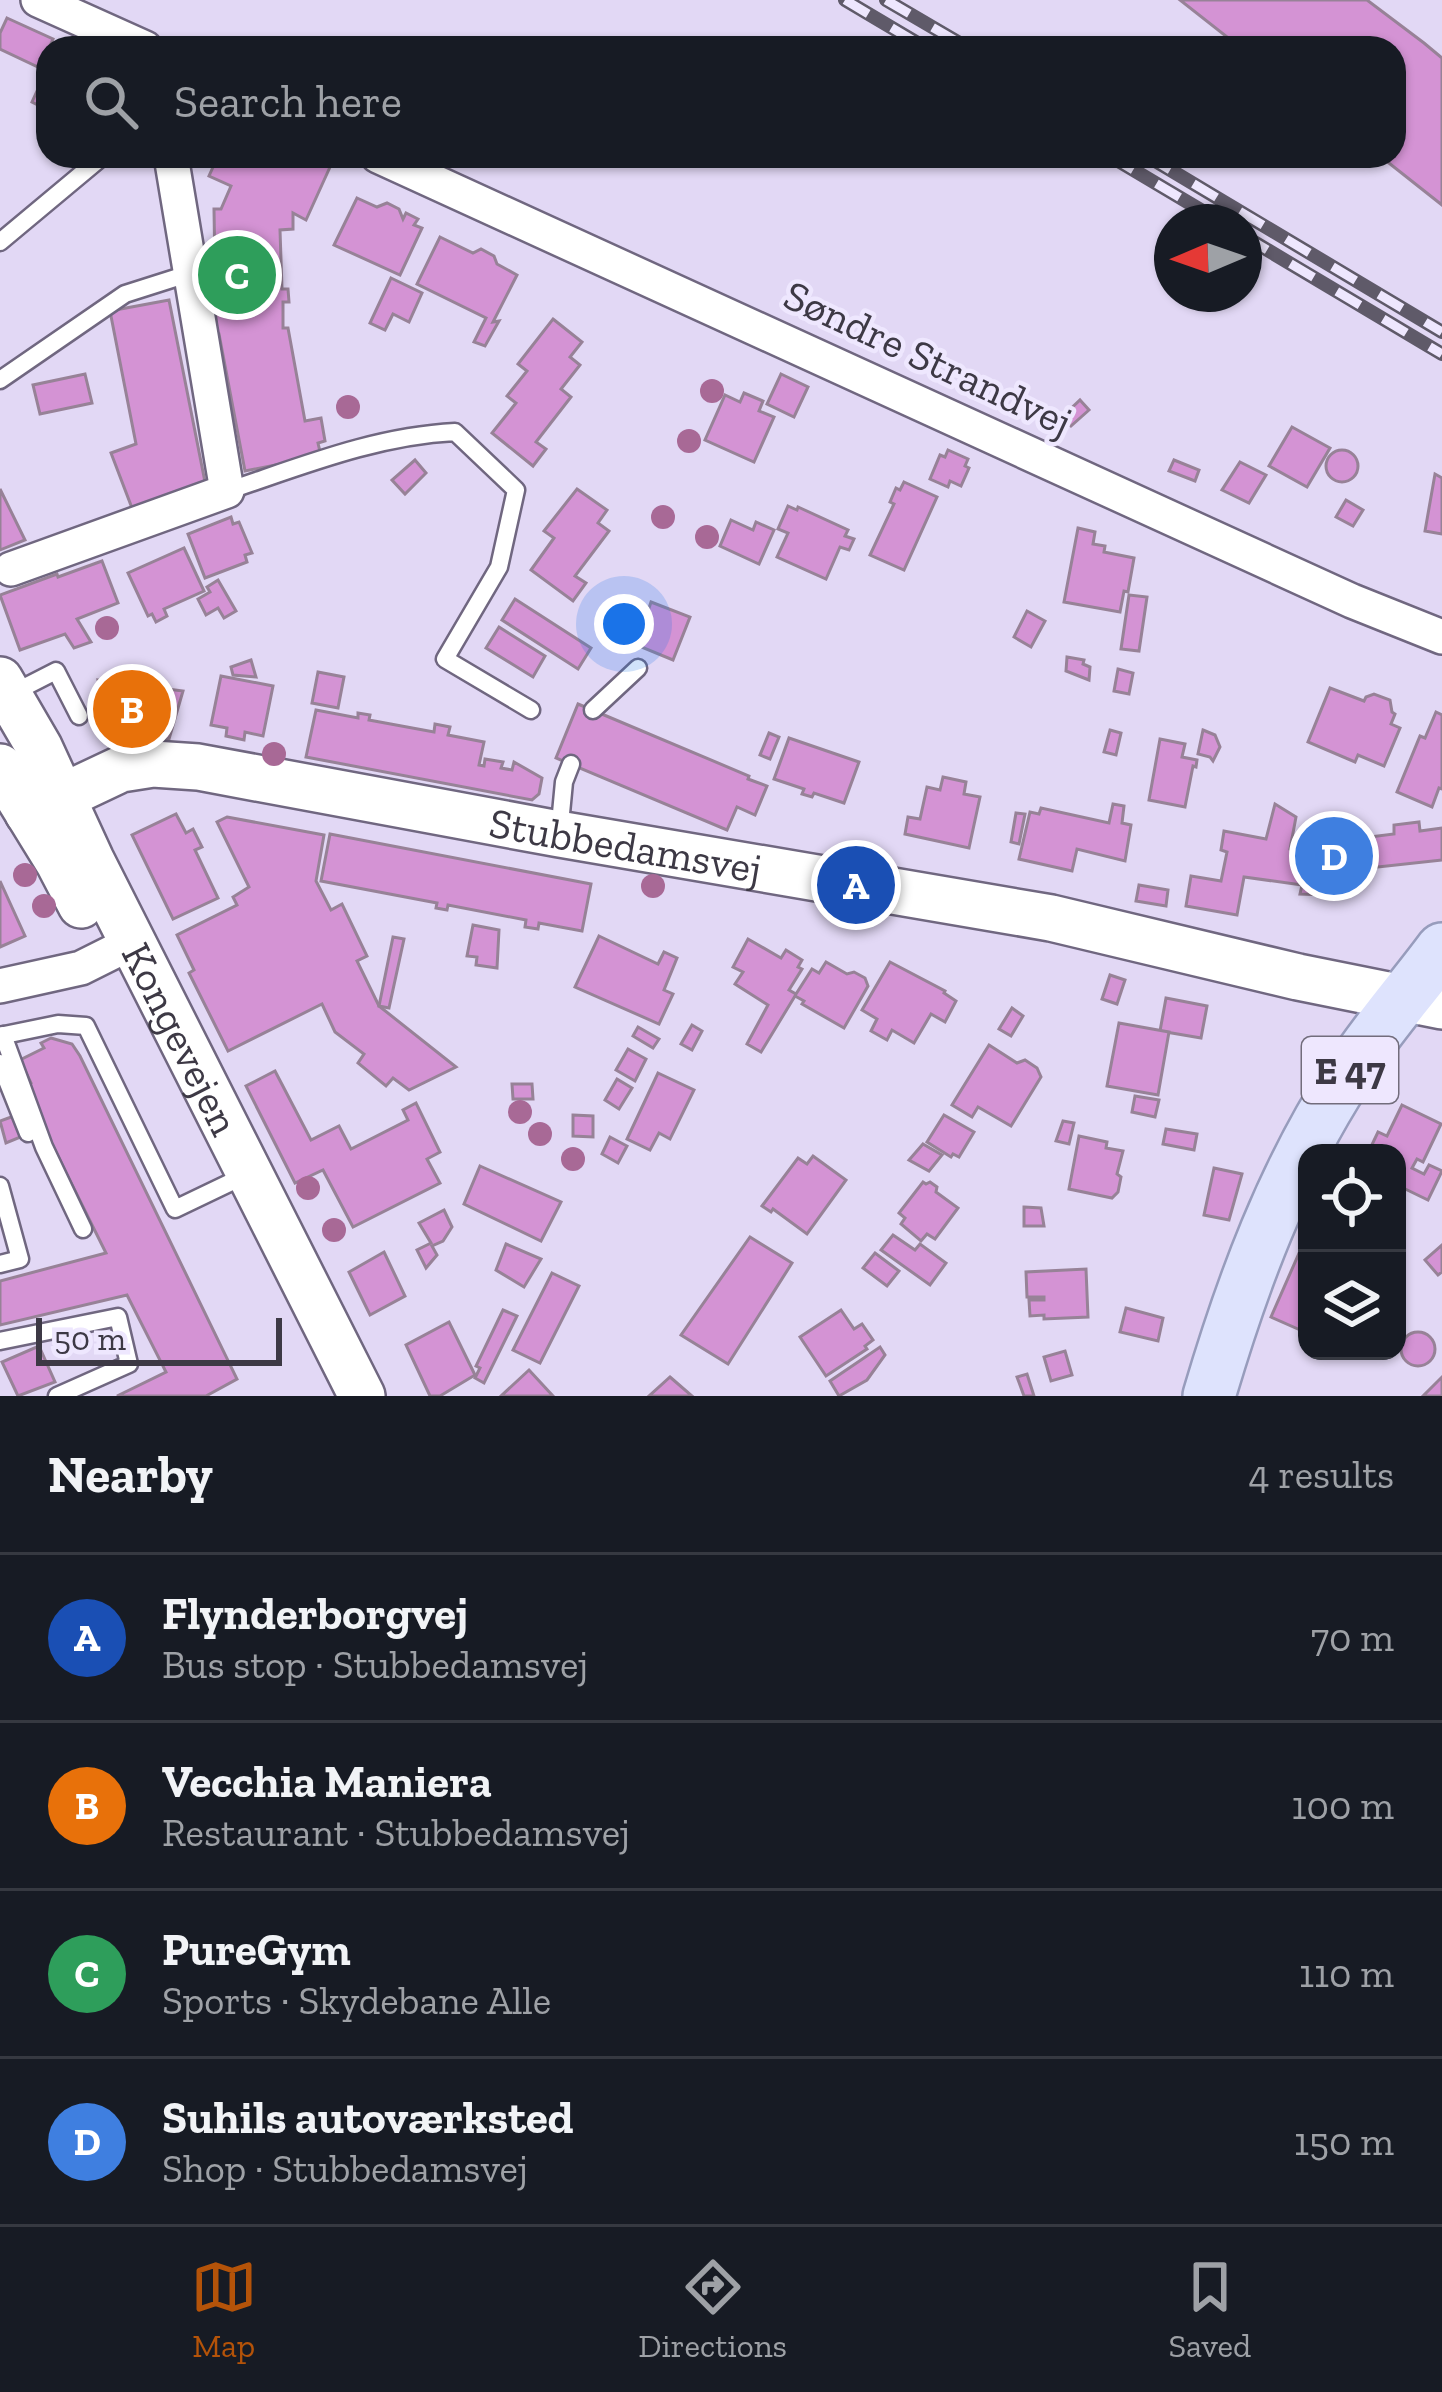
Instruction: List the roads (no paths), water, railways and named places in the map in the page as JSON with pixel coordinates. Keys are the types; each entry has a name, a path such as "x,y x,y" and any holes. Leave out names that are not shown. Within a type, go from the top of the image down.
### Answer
{"main road":[{"name":"E 47","path":"1209,1396 1234,1313 1284,1190 1348,1073 1424,1002 1442,950"}],"street":[{"path":"38,0 118,36"},
{"path":"11,569 227,490 173,168"},
{"name":"Søndre Strandvej","path":"404,168 1352,601 1442,637"},
{"name":"Kongevejen","path":"5,687 45,805 344,1393"},
{"name":"Stubbedamsvej","path":"45,805 121,769 153,764 199,767 1051,918 1424,1002"},
{"name":"Kongevejen","path":"0,767 45,805"},
{"path":"0,986 81,968 119,948"}],"lane":[{"path":"0,242 89,168"},
{"path":"0,380 125,294 190,273"},
{"path":"227,490 375,442 455,432 517,490 500,567 445,659 531,710"},
{"path":"593,710 638,668"},
{"path":"5,687 56,671 79,716"},
{"path":"559,834 563,782 571,764"},
{"path":"83,1229 44,1147 1,1035 58,1024 86,1026 176,1209 236,1179"},
{"path":"0,1063 28,1133"},
{"path":"0,1186 20,1259 0,1264"},
{"path":"0,1341 118,1317 129,1364 57,1396"}],"railway":[{"path":"845,0 906,36"},
{"path":"886,0 948,36"},
{"path":"1130,168 1191,204"},
{"path":"1167,168 1442,332"},
{"path":"1262,247 1442,354"}],"place":[{"name":"PureGym","path":"237,275"},
{"name":"Vecchia Maniera","path":"132,709"},
{"name":"Suhils autoværksted","path":"1334,856"},
{"name":"Flynderborgvej","path":"856,885"}]}
